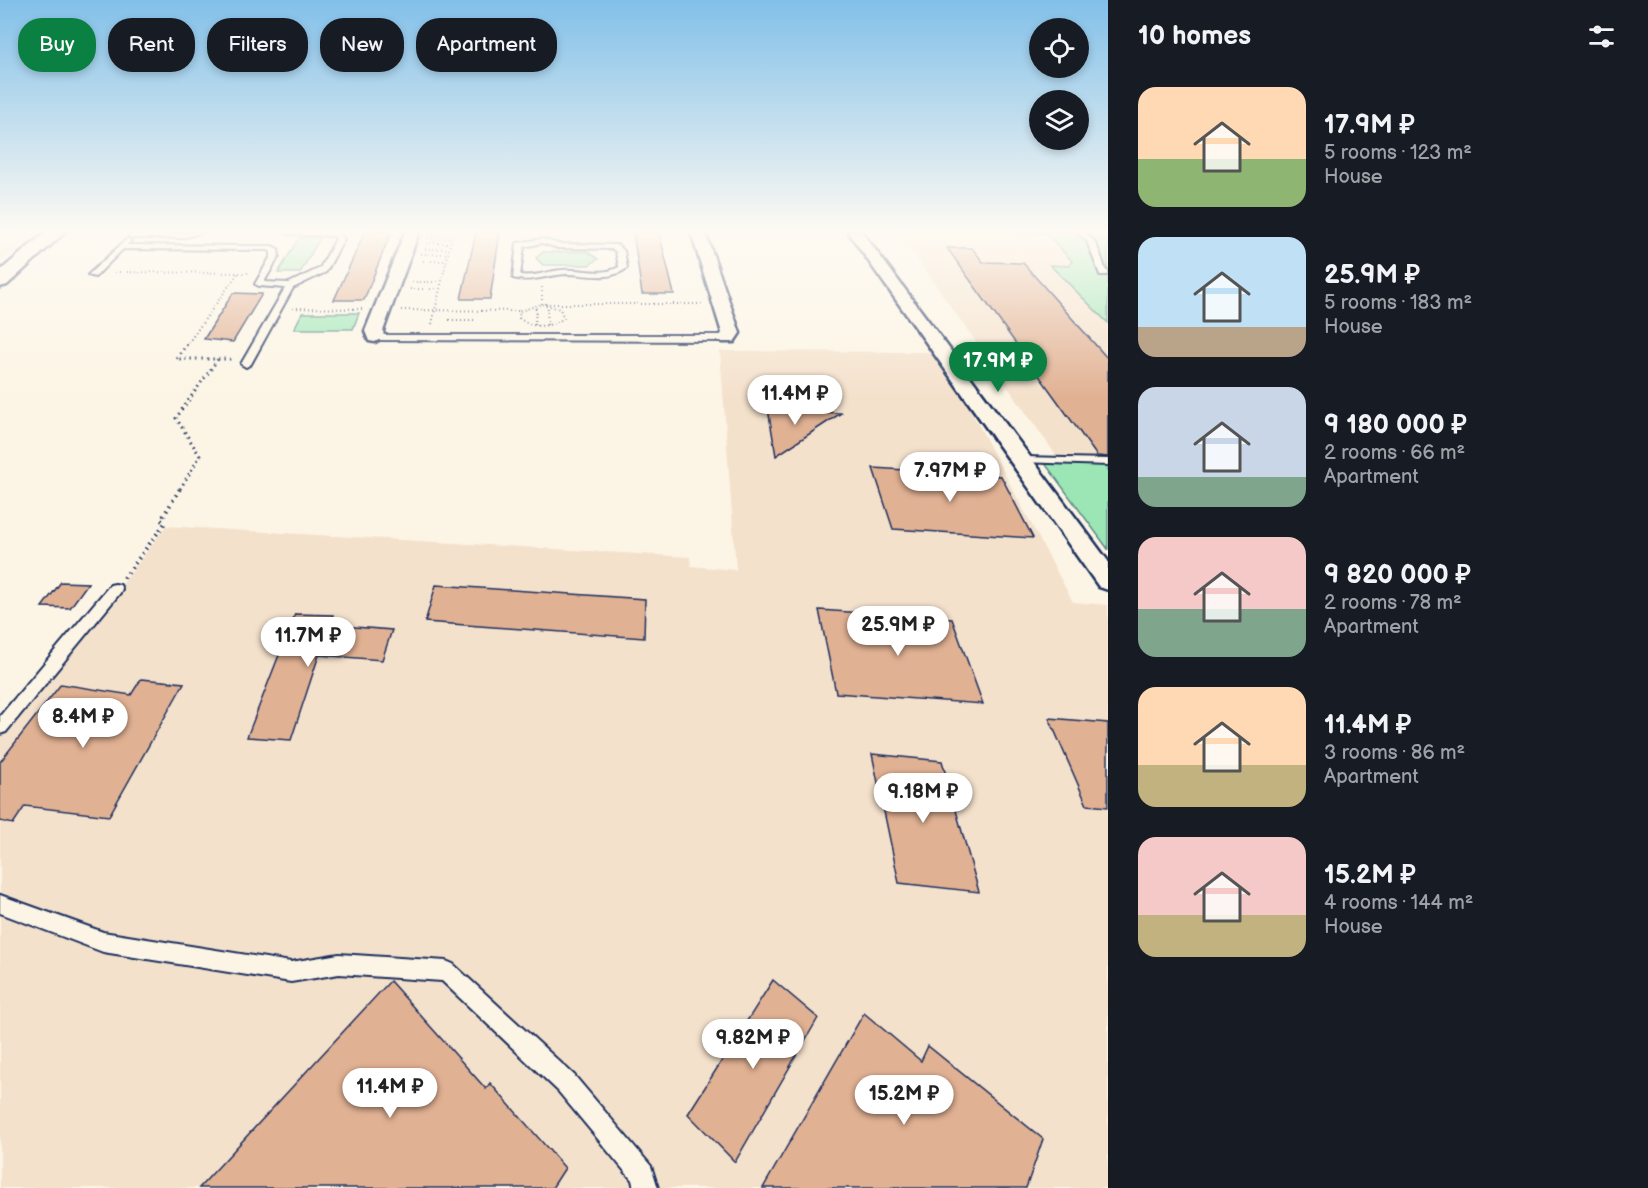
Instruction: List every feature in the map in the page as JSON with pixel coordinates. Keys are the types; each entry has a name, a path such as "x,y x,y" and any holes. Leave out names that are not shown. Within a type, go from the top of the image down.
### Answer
{"street":[{"path":"375,337 374,331 394,287"},
{"path":"716,287 731,333 728,338"},
{"path":"896,287 1024,460 1108,580"}],"lane":[{"path":"247,362 289,287"},
{"path":"375,337 428,339 728,338"},
{"path":"1024,460 1108,462"},
{"path":"0,727 115,589"},
{"path":"0,904 103,942 291,972 339,964 446,971 566,1083 643,1174 646,1188"}],"path":[{"path":"228,287 176,359 247,362"},
{"path":"410,289 438,289 428,339"},
{"path":"542,304 560,309 565,315 560,322 549,327 534,327 522,321 519,315 524,308 536,304 542,304 722,304"},
{"path":"534,327 536,304"},
{"path":"548,304 549,327"},
{"path":"447,328 451,310"},
{"path":"475,328 478,311"},
{"path":"449,320 476,320"},
{"path":"115,589 165,523 161,520 201,456 176,418 218,359"}],"shaded area":[{"path":"937,287 1072,287 1108,323 1108,458 1058,458"},
{"path":"720,351 932,352 970,409 1073,602 1108,605 1108,1177 1105,1188 0,1188 0,736 124,591 118,590 166,526 690,557 691,566 736,570"}],"green space":[{"path":"1072,287 1108,287 1108,323"},
{"path":"302,313 359,313 353,329 294,329"},
{"path":"1041,458 1108,458 1108,549"}],"building":[{"path":"340,287 369,287 364,300 334,300"},
{"path":"464,287 492,287 490,299 461,299"},
{"path":"641,287 672,287 674,294 642,294"},
{"path":"975,287 1045,287 1108,359 1108,457 1097,456"},
{"path":"233,293 262,294 233,342 204,339"},
{"path":"768,409 841,413 776,456"},
{"path":"873,468 1001,476 1033,538 893,529"},
{"path":"61,582 88,583 70,608 42,607"},
{"path":"436,585 645,599 644,638 425,622"},
{"path":"819,610 952,619 983,704 836,693"},
{"path":"295,614 333,615 329,625 392,630 382,660 319,655 291,740 247,737"},
{"path":"141,679 184,683 109,816 25,806 13,824 0,821 0,762 61,684 131,695"},
{"path":"1049,718 1108,723 1108,807 1087,805"},
{"path":"872,754 942,761 979,892 899,883"},
{"path":"773,980 818,1018 735,1162 688,1114"},
{"path":"390,981 486,1089 490,1083 565,1168 552,1188 199,1188"},
{"path":"864,1013 921,1061 928,1046 1043,1139 1026,1188 763,1188"}]}
